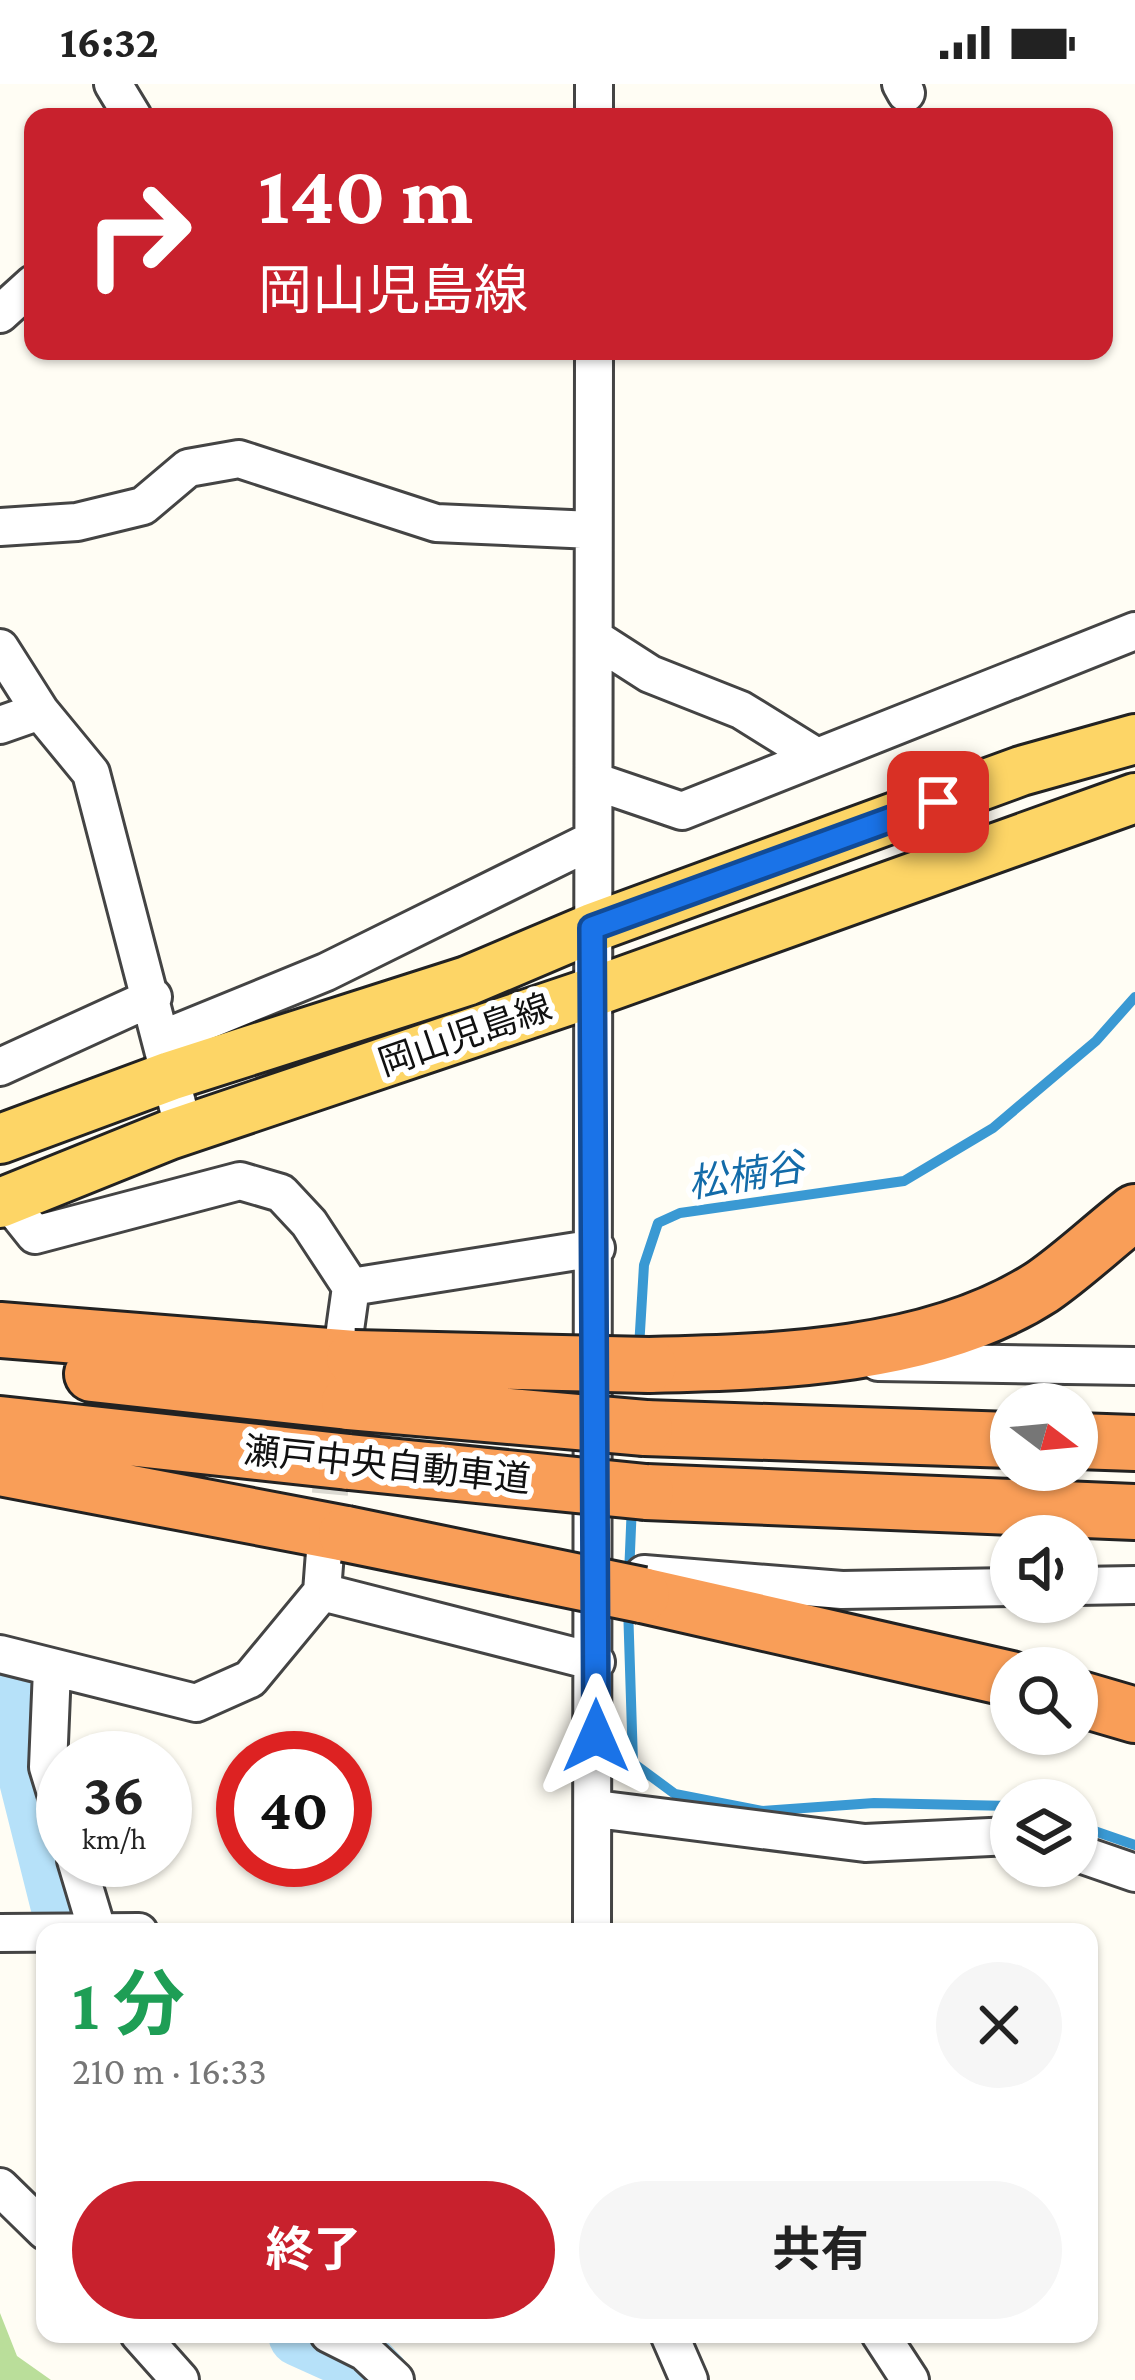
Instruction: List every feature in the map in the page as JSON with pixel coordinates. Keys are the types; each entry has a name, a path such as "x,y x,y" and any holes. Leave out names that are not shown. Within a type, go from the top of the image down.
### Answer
{"highway":[{"path":"0,1330 349,1365 791,1361 925,1338 1020,1297 1040,1288 1135,1212"},
{"name":"瀬戸中央自動車道","path":"0,1363 349,1365 645,1428 990,1438"},
{"name":"瀬戸中央自動車道","path":"0,1424 646,1492 1135,1512"},
{"path":"1098,1442 1135,1443"},
{"path":"0,1468 336,1543 643,1585 990,1674"},
{"path":"1098,1704 1135,1715"}],"main road":[{"name":"岡山児島線","path":"0,1139 166,1058 467,981 592,928 1021,771 1135,739"},
{"name":"岡山児島線","path":"3,1201 184,1130 593,992 1135,798"}],"street":[{"path":"0,314 24,292"},
{"path":"592,1923 594,360"},
{"path":"0,527 77,522 143,506 188,468 239,459 436,523 593,530"},
{"path":"594,781 682,811 1135,632"},
{"path":"594,638 650,674 741,710 817,758"},
{"path":"0,648 40,711 91,773 184,1130"},
{"path":"0,724 40,711"},
{"path":"166,1058 326,972 592,840"},
{"path":"0,1066 153,997"},
{"path":"3,1201 34,1235 240,1181 281,1193 309,1222 351,1287 349,1365"},
{"path":"351,1287 596,1248"},
{"path":"791,1361 1135,1366"},
{"path":"0,1654 196,1703 250,1679 322,1592 336,1543"},
{"path":"643,1585 842,1590 990,1587"},
{"path":"1098,1586 1135,1585"},
{"path":"322,1592 596,1662"},
{"path":"50,1731 52,1669"},
{"path":"596,1809 866,1843 990,1837"},
{"path":"1098,1860 1135,1873"},
{"path":"84,1887 95,1923"},
{"path":"0,1933 36,1932"},
{"path":"0,2186 36,2222"},
{"path":"147,2343 180,2380"},
{"path":"347,2343 365,2352 395,2380"},
{"path":"673,2343 688,2380"},
{"path":"886,2343 910,2380"}],"green space":[{"path":"0,2313 17,2356 51,2380 0,2380"}],"waterway":[{"name":"松楠谷","path":"639,1348 644,1265 658,1223 680,1213 904,1181 993,1128 1096,1041 1135,997"},
{"name":"松楠谷","path":"629,1575 632,1504"},
{"name":"松楠谷","path":"628,1606 633,1763 675,1794 762,1811 874,1803 990,1806"},
{"path":"25,1684 24,1748 64,1907"},
{"name":"松楠谷","path":"1098,1832 1135,1845"},
{"path":"321,2343 359,2360 378,2380"}],"tunnel":[{"path":"325,1548 340,1382"}],"route":[{"path":"596,1736 592,928 938,802"}]}
